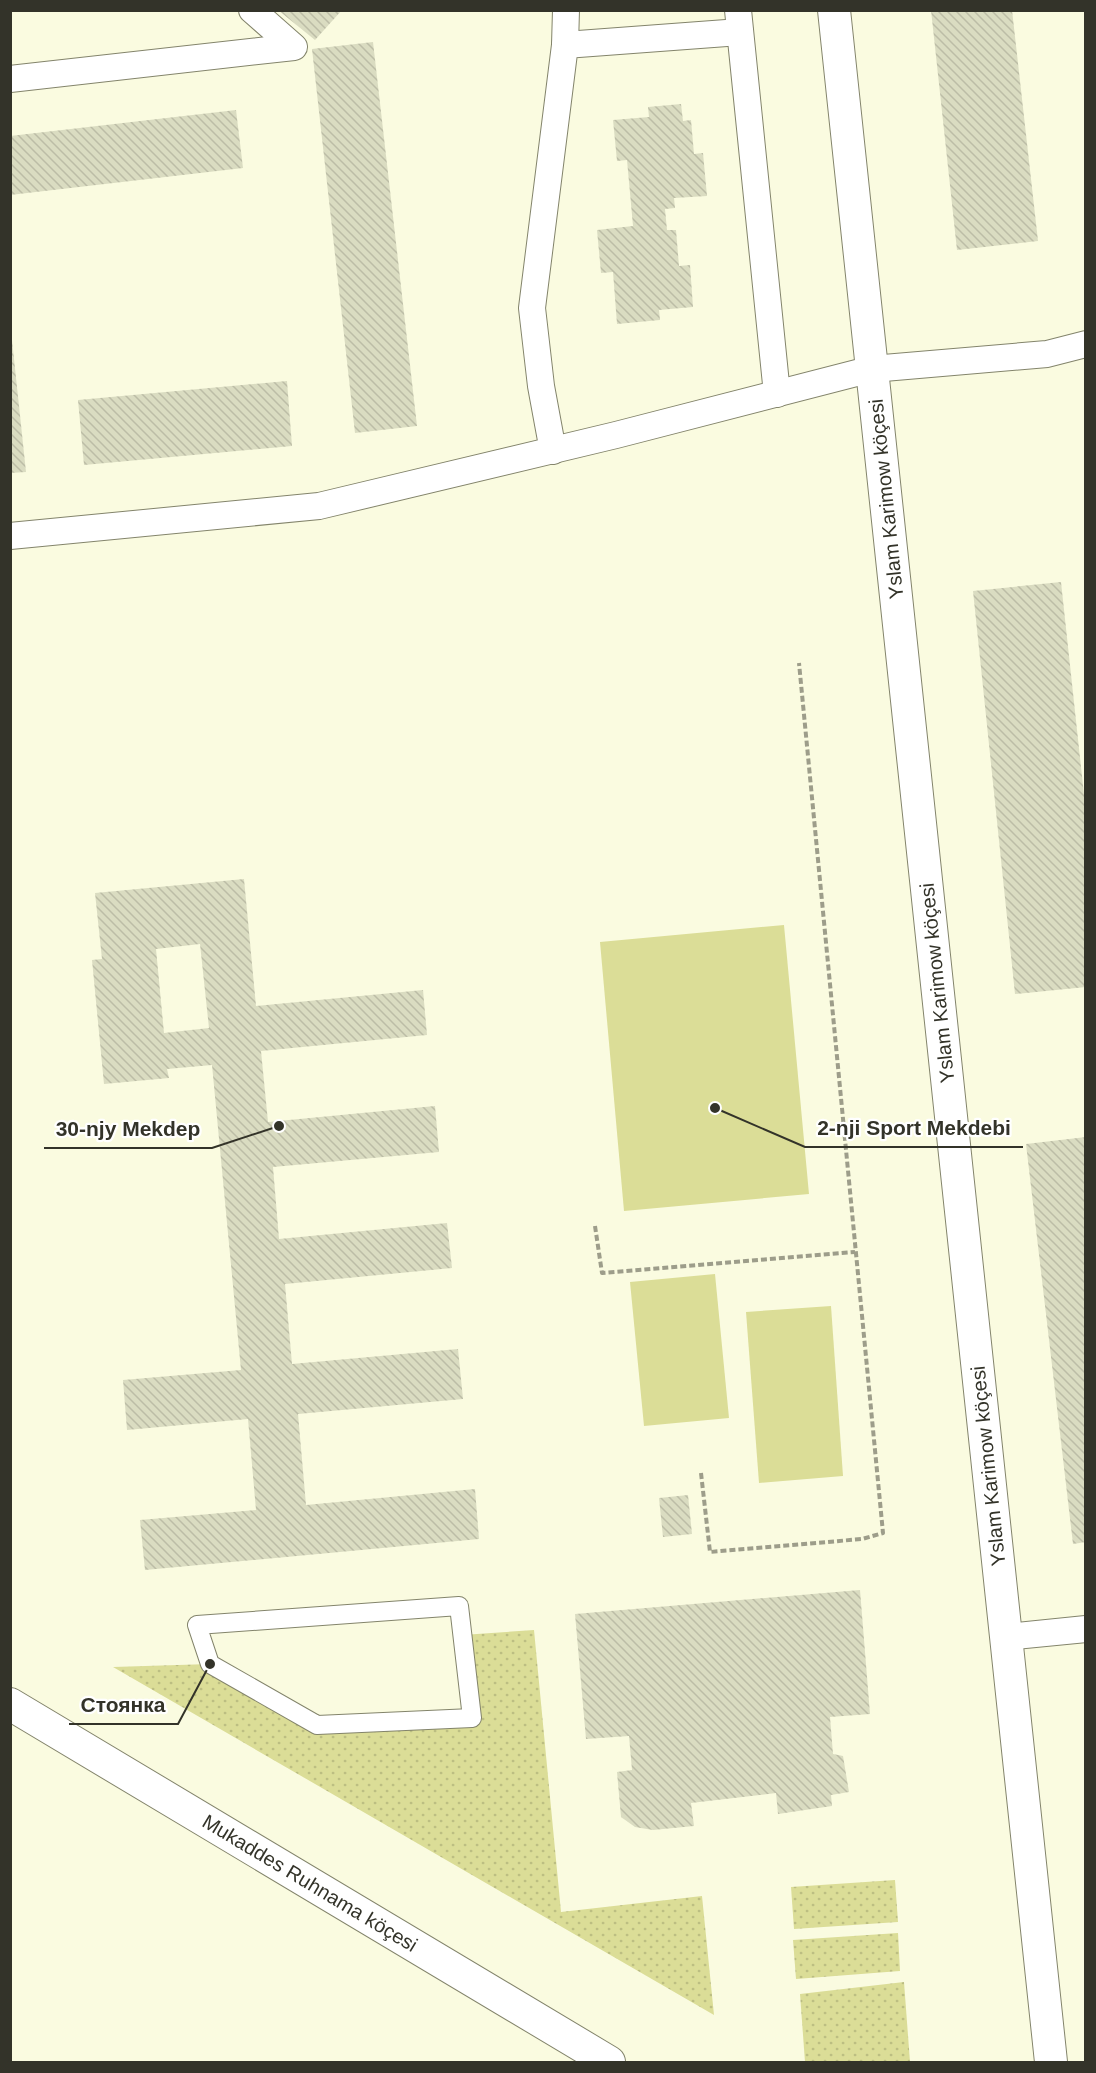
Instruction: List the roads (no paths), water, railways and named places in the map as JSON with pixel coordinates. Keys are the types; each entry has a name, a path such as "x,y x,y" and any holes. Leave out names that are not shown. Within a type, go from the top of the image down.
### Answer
{"street":[{"path":"10,78 294,47 252,10"},
{"path":"553,451 541,386 532,308 565,45 566,10"},
{"name":"Yslam Karimow köçesi","path":"834,10 1051,2062"},
{"path":"565,45 739,21 777,394"},
{"path":"10,536 319,506 553,451 872,369 1047,354 1086,344"},
{"path":"459,1606 472,1718 317,1725 210,1664 197,1625 459,1606"},
{"path":"1006,1637 1086,1629"},
{"name":"Mukaddes Ruhnama köçesi","path":"10,1704 609,2062"}],"place":[{"name":"2-nji Sport Mekdebi","path":"715,1108"},
{"name":"30-njy Mekdep","path":"279,1126"},
{"name":"Стоянка","path":"210,1664"}]}
